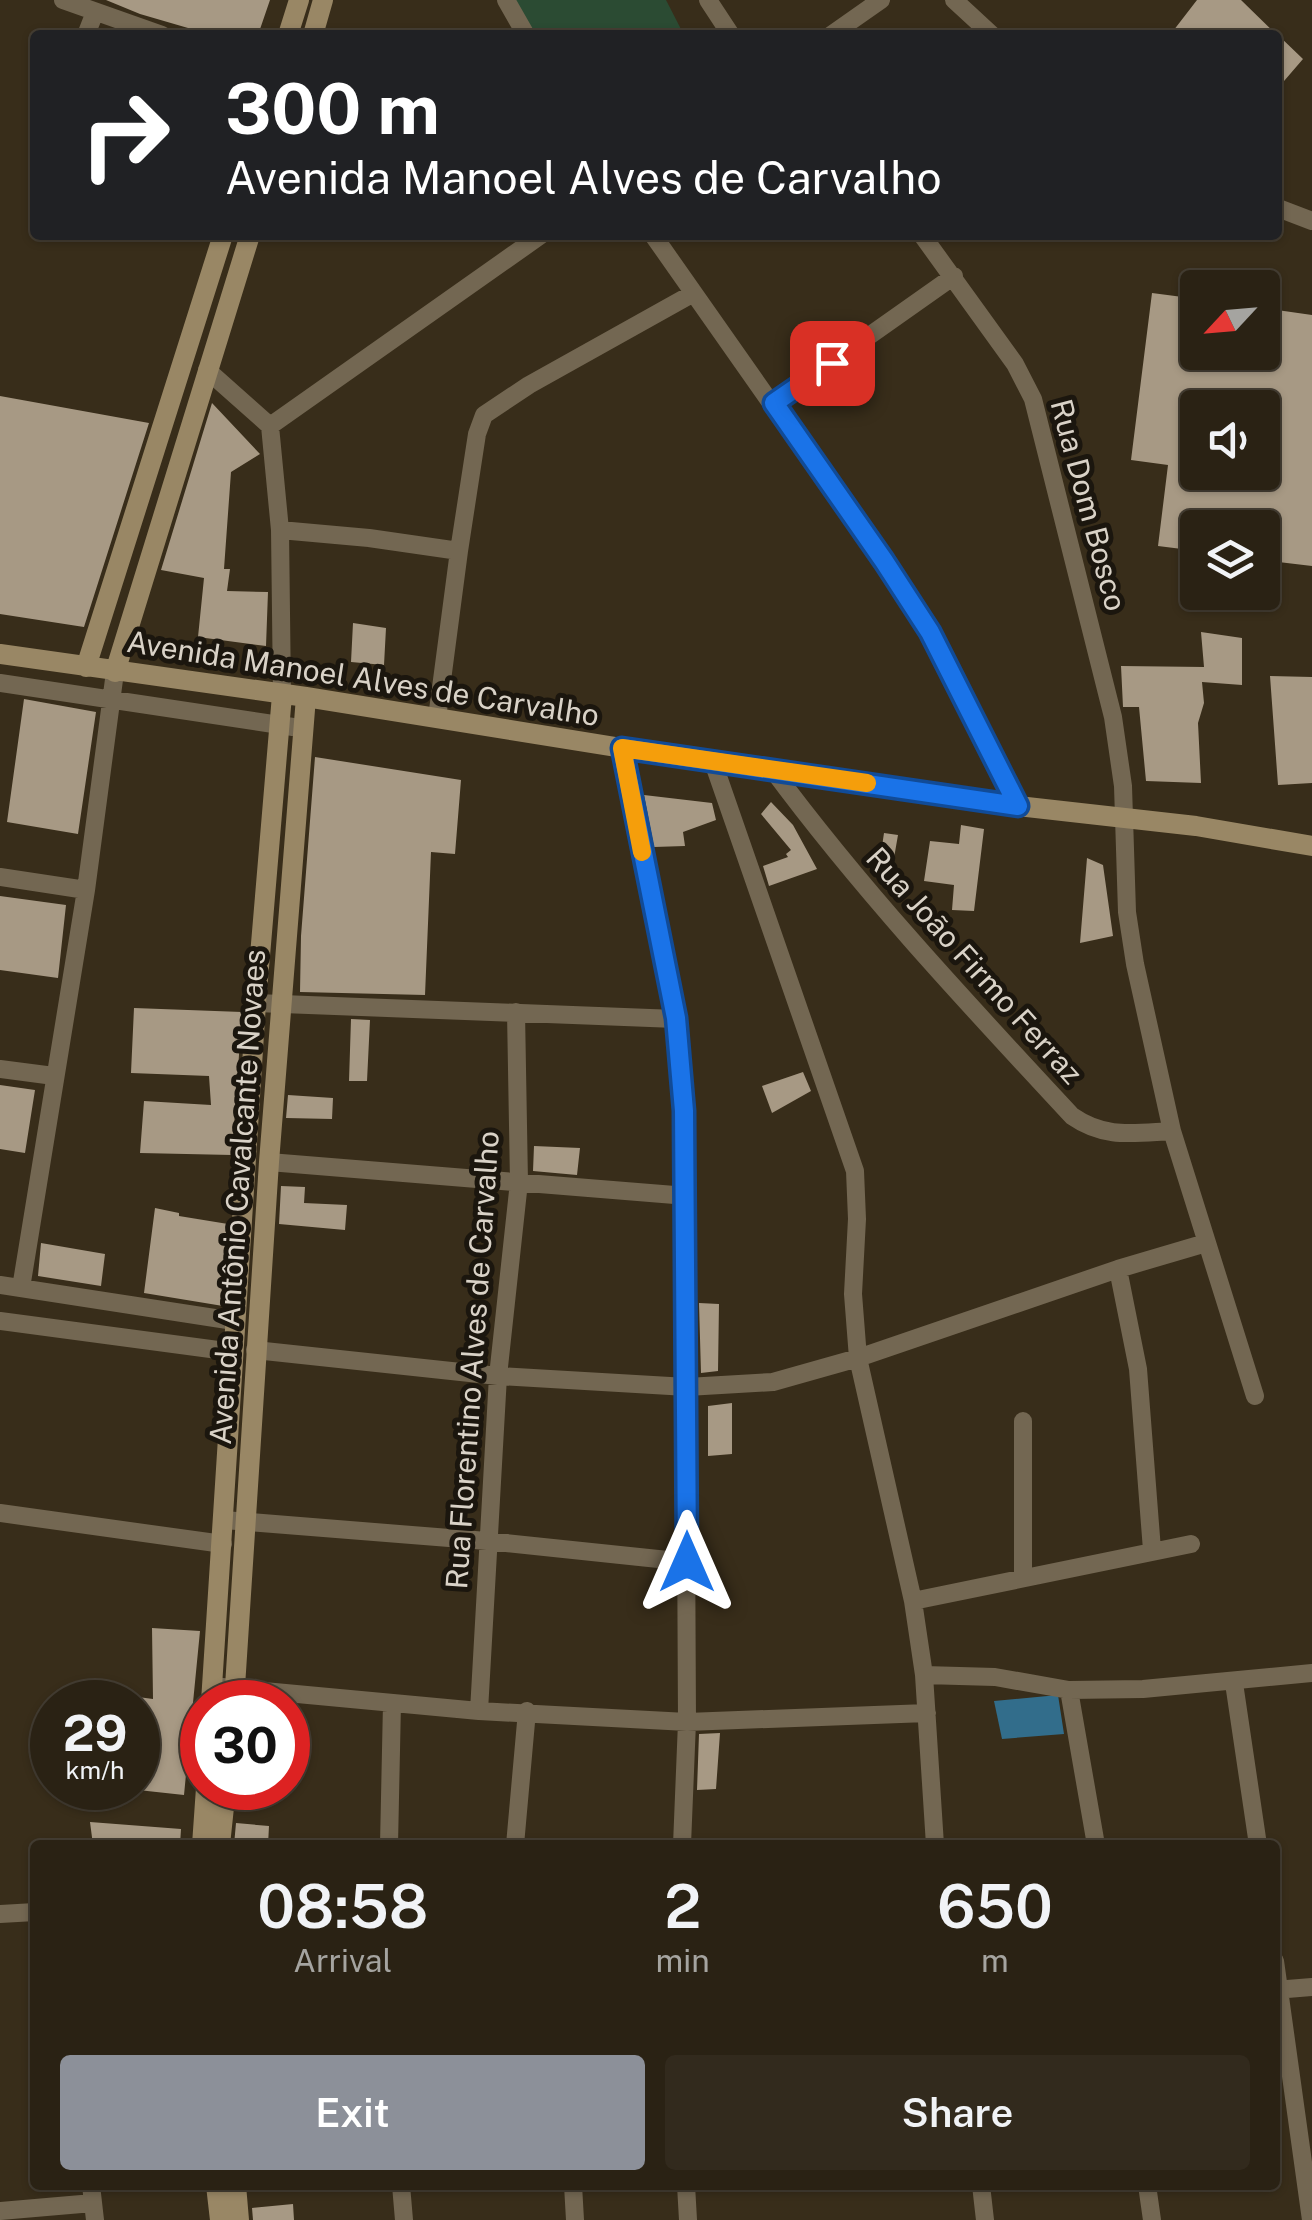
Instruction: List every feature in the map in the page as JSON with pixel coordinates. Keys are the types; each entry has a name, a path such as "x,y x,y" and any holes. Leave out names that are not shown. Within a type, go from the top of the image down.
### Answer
{"street":[{"path":"63,0 147,30"},
{"path":"290,30 299,0"},
{"path":"314,30 323,0"},
{"path":"506,0 523,30"},
{"path":"708,0 728,30"},
{"path":"838,30 880,0"},
{"path":"954,0 987,30"},
{"path":"88,30 95,12"},
{"path":"1282,210 1312,221"},
{"path":"86,667 222,240"},
{"path":"20,1288 86,890 115,672 248,240"},
{"path":"270,426 534,240"},
{"path":"656,240 774,403 930,632 1018,806"},
{"name":"Rua Dom Bosco","path":"926,240 1015,364 1033,399 1103,666 1116,734 1135,964 1172,1131 1255,1396"},
{"path":"774,403 954,276"},
{"path":"437,718 459,551 484,415 692,294"},
{"path":"207,370 270,426 280,530 282,695 234,1320 234,1521 223,1544 213,1680"},
{"path":"165,414 191,423"},
{"path":"280,530 459,551"},
{"name":"Avenida Manoel Alves de Carvalho","path":"0,654 1312,846"},
{"name":"Avenida Manoel Alves de Carvalho","path":"0,683 304,728"},
{"name":"Avenida Antônio Cavalcante Novaes","path":"235,1680 234,1521 256,1350 306,697"},
{"path":"622,748 676,1018 684,1111 687,1722 682,1840"},
{"path":"712,759 856,1171 853,1294 858,1358 913,1602 924,1675 935,1840"},
{"name":"Rua João Firmo Ferraz","path":"772,769 820,834 927,958 1072,1116 1091,1129 1107,1133 1172,1131"},
{"path":"0,876 86,890"},
{"path":"256,1003 676,1018"},
{"name":"Rua Florentino Alves de Carvalho","path":"479,1710 498,1376 519,1182 516,1012"},
{"path":"0,1069 54,1076"},
{"path":"250,1110 273,1114"},
{"path":"268,1162 687,1196"},
{"path":"256,1350 498,1376 687,1387 773,1382 858,1358 1206,1243"},
{"path":"1118,1269 1138,1368 1152,1550"},
{"path":"0,1285 234,1320"},
{"path":"0,1321 233,1352"},
{"path":"1023,1421 1024,1578"},
{"path":"0,1513 223,1544"},
{"path":"234,1521 687,1562"},
{"path":"913,1602 1191,1544"},
{"path":"924,1675 996,1677 1069,1690 1234,1683 1312,1674"},
{"path":"1234,1683 1257,1840"},
{"path":"1069,1690 1095,1840"},
{"path":"310,1700 687,1722 927,1714"},
{"path":"389,1840 392,1704"},
{"path":"515,1840 527,1711"},
{"path":"202,1840 204,1810"},
{"path":"221,1840 224,1810"},
{"path":"0,1914 30,1912"},
{"path":"1280,1990 1312,1987"},
{"path":"1280,2010 1311,2220"},
{"path":"217,2190 220,2220"},
{"path":"236,2190 239,2220"},
{"path":"401,2190 404,2220"},
{"path":"572,2190 575,2220"},
{"path":"686,2190 688,2220"},
{"path":"982,2190 985,2220"},
{"path":"1149,2190 1152,2220"},
{"path":"0,2211 93,2202"}],"green space":[{"path":"515,0 666,0 681,30 532,30"}],"water":[{"path":"1058,1695 1064,1734 1002,1739 994,1701"}],"building":[{"path":"106,0 270,0 260,30 195,30"},
{"path":"1197,0 1241,0 1272,30 1174,30"},
{"path":"1282,39 1303,59 1282,83"},
{"path":"1152,293 1180,297 1180,370 1280,370 1280,311 1312,315 1312,566 1280,562 1280,510 1180,510 1180,549 1158,546 1168,465 1131,460"},
{"path":"0,396 149,423 84,627 0,614"},
{"path":"212,403 260,454 231,472 224,569 230,569 227,591 268,592 266,646 198,637 204,578 161,570"},
{"path":"353,623 386,628 384,665 351,662"},
{"path":"1201,632 1242,638 1242,685 1202,682 1204,703 1198,723 1201,783 1146,781 1139,707 1123,707 1121,666 1204,667"},
{"path":"1270,676 1312,677 1312,783 1278,785"},
{"path":"24,699 96,712 78,834 7,822"},
{"path":"315,757 461,780 455,854 431,852 425,995 300,992"},
{"path":"644,795 712,803 716,820 683,832 685,846 654,847"},
{"path":"771,802 793,825 817,869 769,886 763,866 788,857 786,854 791,850 761,814"},
{"path":"961,825 984,829 974,911 952,910 954,885 924,881 930,841 959,844"},
{"path":"884,833 898,835 891,875 878,873"},
{"path":"1087,858 1103,865 1113,936 1080,943"},
{"path":"0,896 66,905 58,978 0,970"},
{"path":"134,1008 242,1012 232,1155 140,1153 144,1101 211,1105 209,1076 131,1073"},
{"path":"351,1019 370,1020 367,1081 349,1081"},
{"path":"803,1072 811,1091 772,1113 762,1086"},
{"path":"0,1085 35,1090 25,1153 0,1149"},
{"path":"288,1095 333,1098 332,1119 286,1118"},
{"path":"534,1146 580,1148 577,1175 533,1171"},
{"path":"281,1186 305,1187 304,1203 347,1205 345,1230 279,1224"},
{"path":"155,1208 228,1224 223,1306 144,1293"},
{"path":"41,1243 105,1254 101,1286 38,1276"},
{"path":"699,1303 719,1304 718,1371 701,1373"},
{"path":"732,1403 732,1454 708,1456 708,1406"},
{"path":"152,1628 200,1631 195,1680 180,1680 180,1795 160,1792 160,1680 153,1680"},
{"path":"720,1733 716,1789 697,1790 699,1734"},
{"path":"90,1822 181,1829 180,1840 92,1840"},
{"path":"236,1823 269,1826 268,1840 234,1840"},
{"path":"293,2204 294,2220 253,2220 252,2208"}],"slow traffic":[{"path":"642,852 622,748 867,783"}],"route":[{"path":"687,1562 684,1111 676,1018 622,748 1018,806 930,632 774,403 832,363"}]}
